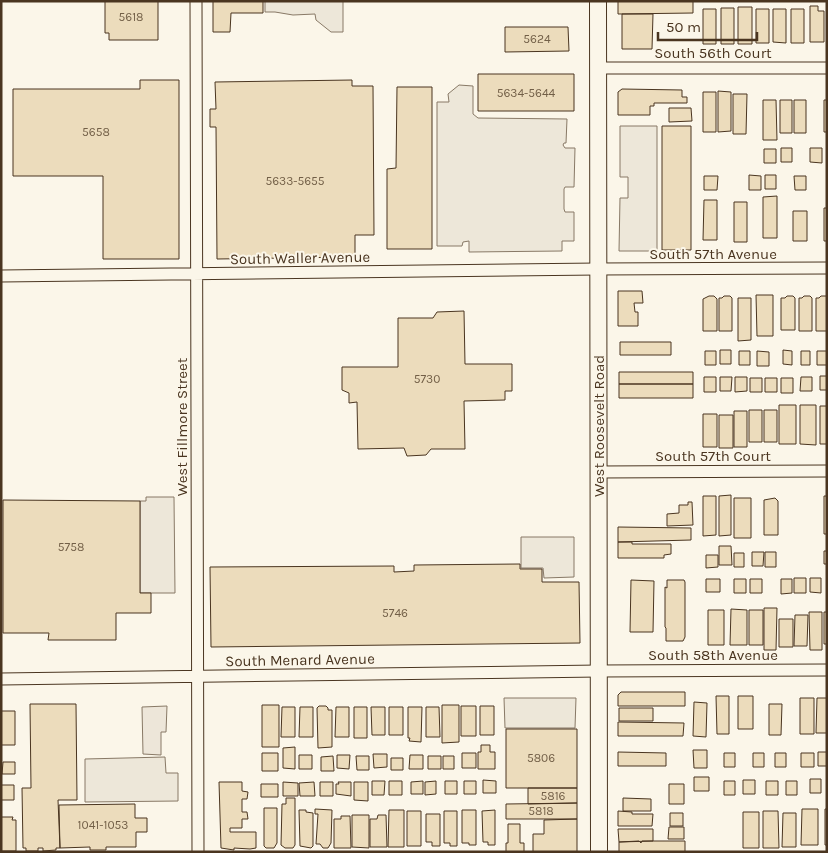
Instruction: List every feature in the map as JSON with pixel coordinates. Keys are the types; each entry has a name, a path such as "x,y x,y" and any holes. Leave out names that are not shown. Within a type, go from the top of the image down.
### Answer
{"main road":[{"name":"West Roosevelt Road","path":"598,1 599,852"}],"street":[{"name":"West Fillmore Street","path":"196,1 198,852"},
{"name":"South 56th Court","path":"598,68 827,68"},
{"name":"South 57th Avenue","path":"598,269 827,268"},
{"name":"South Waller Avenue","path":"1,276 598,269"},
{"name":"South 57th Court","path":"599,472 827,471"},
{"name":"South Menard Avenue","path":"1,679 599,670"},
{"name":"South 58th Avenue","path":"599,670 827,670"}],"shaded area":[{"path":"265,1 343,1 343,32 331,32 316,20 315,14 293,15 265,12"},
{"path":"459,85 473,86 473,114 478,118 567,119 566,143 563,145 565,148 575,148 574,187 565,187 564,189 564,209 565,212 574,212 574,241 562,241 562,251 469,252 469,241 463,242 462,246 437,246 437,102 449,102 448,94"},
{"path":"620,126 657,126 657,251 619,251 620,198 628,198 628,177 620,177"},
{"path":"146,497 174,497 175,593 140,593 140,501 146,501"},
{"path":"521,537 574,537 574,577 544,578 543,568 521,568"},
{"path":"504,698 576,698 575,728 505,728"},
{"path":"167,706 166,732 161,732 161,755 143,754 142,707"},
{"path":"165,757 166,773 178,773 178,801 85,802 85,759"}],"building":[{"path":"105,1 158,1 158,40 109,40 109,33 105,33"},
{"path":"213,1 263,1 263,13 231,13 230,32 213,32"},
{"path":"618,1 693,1 693,13 618,14"},
{"path":"810,6 818,6 818,11 824,11 824,42 810,42"},
{"path":"738,7 752,7 752,44 738,44"},
{"path":"721,8 734,8 734,44 721,44"},
{"path":"703,9 716,9 716,44 703,44"},
{"path":"756,9 769,9 769,43 756,43"},
{"path":"773,9 786,9 786,43 773,42"},
{"path":"791,9 804,9 804,43 791,43"},
{"path":"622,14 653,14 652,49 622,49"},
{"path":"505,27 568,27 569,51 505,52"},
{"path":"478,74 574,74 574,111 478,111"},
{"path":"140,80 179,80 179,259 103,259 103,176 13,176 13,89 140,89"},
{"path":"352,80 352,86 373,86 374,235 355,235 355,257 217,259 216,127 210,127 210,109 216,109 215,82"},
{"path":"397,87 432,87 432,249 387,249 387,169 396,168"},
{"path":"622,89 682,90 682,97 687,97 687,103 654,103 654,106 650,106 650,115 618,115 618,92"},
{"path":"718,91 731,92 731,131 718,132"},
{"path":"703,92 716,92 716,132 703,132"},
{"path":"733,94 747,94 746,134 733,134"},
{"path":"763,100 776,100 777,140 763,140"},
{"path":"780,100 792,100 792,133 780,133"},
{"path":"794,100 806,100 806,133 794,133"},
{"path":"824,100 827,100 827,132 824,132"},
{"path":"669,108 691,108 692,121 669,122"},
{"path":"662,126 691,126 691,250 662,250"},
{"path":"781,148 792,148 792,162 781,162"},
{"path":"810,148 822,148 822,163 810,162"},
{"path":"764,149 776,149 776,163 764,163"},
{"path":"749,175 761,176 761,190 749,190"},
{"path":"765,175 776,175 776,189 765,189"},
{"path":"704,176 718,176 717,190 704,190"},
{"path":"794,176 806,176 806,190 795,190"},
{"path":"777,196 777,238 763,238 763,197"},
{"path":"704,200 717,200 717,240 703,240"},
{"path":"734,202 747,202 747,242 734,242"},
{"path":"824,208 827,208 827,241 824,241"},
{"path":"793,211 807,211 807,241 793,241"},
{"path":"618,291 642,291 643,303 634,303 635,312 638,312 638,326 618,326"},
{"path":"756,295 773,295 773,336 757,336"},
{"path":"714,296 717,299 717,331 703,331 703,299"},
{"path":"724,296 732,298 732,331 719,331 719,298"},
{"path":"787,296 795,298 795,330 781,330 781,298"},
{"path":"804,296 812,298 812,331 799,331 799,298"},
{"path":"827,296 827,331 816,331 816,298"},
{"path":"738,298 751,298 751,340 738,341"},
{"path":"464,311 465,364 512,364 512,391 505,391 505,400 464,401 465,449 431,449 426,455 407,456 404,448 358,449 357,402 349,403 349,393 342,390 342,367 398,367 398,318 433,318 437,312"},
{"path":"620,342 671,342 671,355 620,355"},
{"path":"720,350 731,350 731,364 720,364"},
{"path":"783,350 792,351 792,365 783,364"},
{"path":"705,351 716,351 716,365 705,365"},
{"path":"739,351 750,351 750,365 739,365"},
{"path":"757,351 769,352 769,366 757,366"},
{"path":"801,351 810,351 810,365 801,365"},
{"path":"817,351 827,351 827,365 817,365"},
{"path":"619,372 693,372 693,384 619,384"},
{"path":"820,376 827,376 827,390 820,390"},
{"path":"704,377 716,377 716,392 704,392"},
{"path":"720,377 732,377 731,391 720,391"},
{"path":"735,377 747,377 747,391 735,392"},
{"path":"801,377 812,377 812,391 800,391"},
{"path":"750,378 762,378 762,392 750,392"},
{"path":"765,378 777,378 777,392 765,392"},
{"path":"781,378 793,378 793,393 781,393"},
{"path":"619,384 693,384 693,398 619,398"},
{"path":"779,405 796,405 796,444 779,444"},
{"path":"800,405 816,405 816,445 800,444"},
{"path":"820,406 827,406 827,444 820,444"},
{"path":"749,410 762,410 762,442 749,442"},
{"path":"764,410 777,410 777,442 764,442"},
{"path":"734,411 747,411 747,447 734,447"},
{"path":"703,414 717,414 717,447 703,447"},
{"path":"719,415 733,415 733,448 719,448"},
{"path":"731,495 731,535 719,536 719,496"},
{"path":"703,496 716,496 716,535 703,536"},
{"path":"824,496 827,496 827,534 824,534"},
{"path":"734,498 751,498 751,538 734,538"},
{"path":"775,498 778,501 778,535 764,535 764,500"},
{"path":"3,500 140,501 140,593 151,593 151,613 116,613 116,640 48,640 49,633 3,633"},
{"path":"688,502 692,502 693,525 667,526 667,514 679,513 679,505 688,505"},
{"path":"618,527 691,528 691,540 618,542"},
{"path":"618,542 671,544 671,554 664,555 664,558 618,558"},
{"path":"719,546 731,546 732,565 719,565"},
{"path":"824,551 827,551 827,564 824,564"},
{"path":"752,552 764,552 763,566 752,566"},
{"path":"765,552 776,552 776,567 765,567"},
{"path":"734,553 744,553 744,567 734,567"},
{"path":"706,555 718,555 718,567 706,568"},
{"path":"520,564 520,569 542,569 542,582 579,582 580,643 211,647 210,567 394,566 394,572 414,571 414,565"},
{"path":"794,578 806,578 806,593 794,593"},
{"path":"810,578 821,578 821,593 810,592"},
{"path":"706,579 720,579 720,592 706,592"},
{"path":"734,579 746,579 746,593 734,593"},
{"path":"750,579 762,579 762,593 750,593"},
{"path":"781,579 792,579 792,593 781,594"},
{"path":"631,580 654,581 653,632 630,632"},
{"path":"667,580 684,580 685,582 685,637 683,641 666,641 665,587 667,588"},
{"path":"764,608 777,608 776,650 764,650"},
{"path":"731,609 747,610 747,645 730,645"},
{"path":"708,610 724,610 724,645 708,645"},
{"path":"749,610 763,610 763,645 749,645"},
{"path":"809,612 822,612 822,650 810,650"},
{"path":"824,612 827,612 827,644 824,644"},
{"path":"795,615 808,615 807,646 794,646"},
{"path":"779,619 793,619 793,647 779,647"},
{"path":"621,692 685,692 685,706 618,706 618,695"},
{"path":"716,696 729,696 729,734 717,734"},
{"path":"738,696 753,696 753,729 738,729"},
{"path":"800,698 814,698 814,734 800,734"},
{"path":"817,698 827,698 827,733 816,733"},
{"path":"694,702 707,703 706,737 693,736"},
{"path":"30,704 76,704 77,800 58,800 60,848 56,848 56,850 43,851 43,848 38,848 38,851 26,851 26,848 23,848 22,788 31,788"},
{"path":"769,704 782,704 781,735 769,735"},
{"path":"262,705 279,705 279,747 262,747"},
{"path":"442,705 459,705 459,742 442,743"},
{"path":"319,706 326,706 328,710 332,710 332,747 318,748 317,708"},
{"path":"461,706 476,706 476,736 461,736"},
{"path":"480,706 494,706 494,735 480,735"},
{"path":"282,707 295,707 295,737 281,737"},
{"path":"300,707 313,707 313,737 299,737"},
{"path":"336,707 349,707 349,737 335,737"},
{"path":"354,707 367,707 367,738 354,738"},
{"path":"371,707 385,707 385,735 372,735"},
{"path":"389,707 403,707 403,735 389,735"},
{"path":"408,707 422,707 421,742 409,741"},
{"path":"426,707 439,707 440,737 426,737"},
{"path":"619,708 653,708 653,721 619,721"},
{"path":"1,711 15,711 15,745 1,745"},
{"path":"618,722 684,723 683,736 618,736"},
{"path":"506,729 577,729 577,788 506,788"},
{"path":"481,745 490,745 490,752 495,752 495,769 478,769 478,752 481,752"},
{"path":"295,747 295,769 283,768 283,748"},
{"path":"693,750 707,750 707,768 694,768"},
{"path":"618,752 666,753 666,766 618,766"},
{"path":"818,752 827,752 827,766 818,766"},
{"path":"262,753 278,753 278,771 262,771"},
{"path":"462,753 476,753 476,768 462,768"},
{"path":"724,753 735,753 735,767 724,767"},
{"path":"753,753 764,753 764,767 753,767"},
{"path":"775,753 786,753 786,767 775,767"},
{"path":"801,753 814,753 814,767 801,767"},
{"path":"373,754 387,754 387,767 374,768"},
{"path":"299,755 312,755 312,769 299,769"},
{"path":"337,755 350,755 349,769 337,768"},
{"path":"410,755 423,755 423,769 409,769"},
{"path":"333,756 334,771 321,771 321,757"},
{"path":"356,756 369,756 369,770 357,770"},
{"path":"428,756 441,756 441,769 428,769"},
{"path":"443,756 454,756 454,769 443,769"},
{"path":"391,758 403,758 403,770 391,770"},
{"path":"3,762 15,762 15,774 2,774"},
{"path":"694,777 709,777 709,791 694,791"},
{"path":"810,779 821,779 821,793 810,793"},
{"path":"483,780 496,781 496,793 483,793"},
{"path":"743,780 755,780 755,794 743,794"},
{"path":"372,781 385,781 384,795 372,795"},
{"path":"389,781 402,781 402,795 389,795"},
{"path":"423,781 423,794 411,794 411,782"},
{"path":"436,781 436,794 425,795 425,782"},
{"path":"445,781 457,781 457,794 445,794"},
{"path":"464,781 476,781 476,794 464,794"},
{"path":"724,781 735,781 735,795 724,795"},
{"path":"766,781 778,781 778,795 766,795"},
{"path":"786,781 797,781 797,795 786,795"},
{"path":"219,782 242,782 242,791 248,792 247,799 242,799 242,812 247,812 248,819 242,819 242,828 230,828 230,832 256,832 256,848 234,848 234,850 221,848"},
{"path":"283,782 298,783 298,796 283,796"},
{"path":"314,782 315,796 300,796 299,783"},
{"path":"320,782 333,782 333,796 320,796"},
{"path":"338,782 351,782 351,796 336,794 336,784 339,784"},
{"path":"354,782 368,782 368,801 354,800"},
{"path":"261,784 278,784 278,797 261,797"},
{"path":"669,784 684,784 684,804 669,804"},
{"path":"1,785 14,785 14,800 1,800"},
{"path":"528,788 577,788 577,803 528,804"},
{"path":"286,798 295,798 295,845 293,848 285,848 281,845 282,804 286,804"},
{"path":"623,798 651,799 651,811 623,811"},
{"path":"577,803 577,819 506,819 506,804"},
{"path":"135,804 135,818 147,818 147,832 136,832 136,847 106,847 106,850 90,850 90,847 60,848 59,805"},
{"path":"264,808 277,808 277,843 274,848 266,848 264,846"},
{"path":"315,809 332,810 331,843 328,848 323,848 320,844 316,844 318,814 315,814"},
{"path":"802,809 818,809 818,845 801,845"},
{"path":"825,809 827,809 827,845 825,845"},
{"path":"299,810 313,813 313,846 311,848 300,846"},
{"path":"389,810 404,810 404,847 388,847"},
{"path":"462,810 476,810 476,845 462,843"},
{"path":"495,810 495,845 488,845 488,842 483,842 482,811"},
{"path":"407,811 421,811 421,846 407,846"},
{"path":"444,811 457,811 457,846 450,846 450,843 444,843"},
{"path":"618,811 632,812 632,814 653,814 652,826 618,826"},
{"path":"763,811 778,811 779,848 763,848"},
{"path":"743,812 759,812 759,848 743,848"},
{"path":"670,813 683,813 683,826 670,826"},
{"path":"783,813 796,813 796,847 782,847"},
{"path":"426,814 440,814 440,846 432,846 432,842 426,842"},
{"path":"352,815 369,815 369,848 352,847"},
{"path":"378,815 386,815 387,847 370,847 370,819 377,819"},
{"path":"341,816 350,816 351,848 334,848 334,819 341,819"},
{"path":"1,817 13,817 12,820 16,820 16,851 1,851"},
{"path":"577,819 577,852 533,852 533,834 544,834 544,820"},
{"path":"508,824 520,824 520,843 524,843 524,852 506,852"},
{"path":"669,827 684,827 684,839 668,839"},
{"path":"618,829 653,829 653,841 619,842"},
{"path":"639,841 641,843 642,841 685,841 685,852 619,852 619,842"}]}
